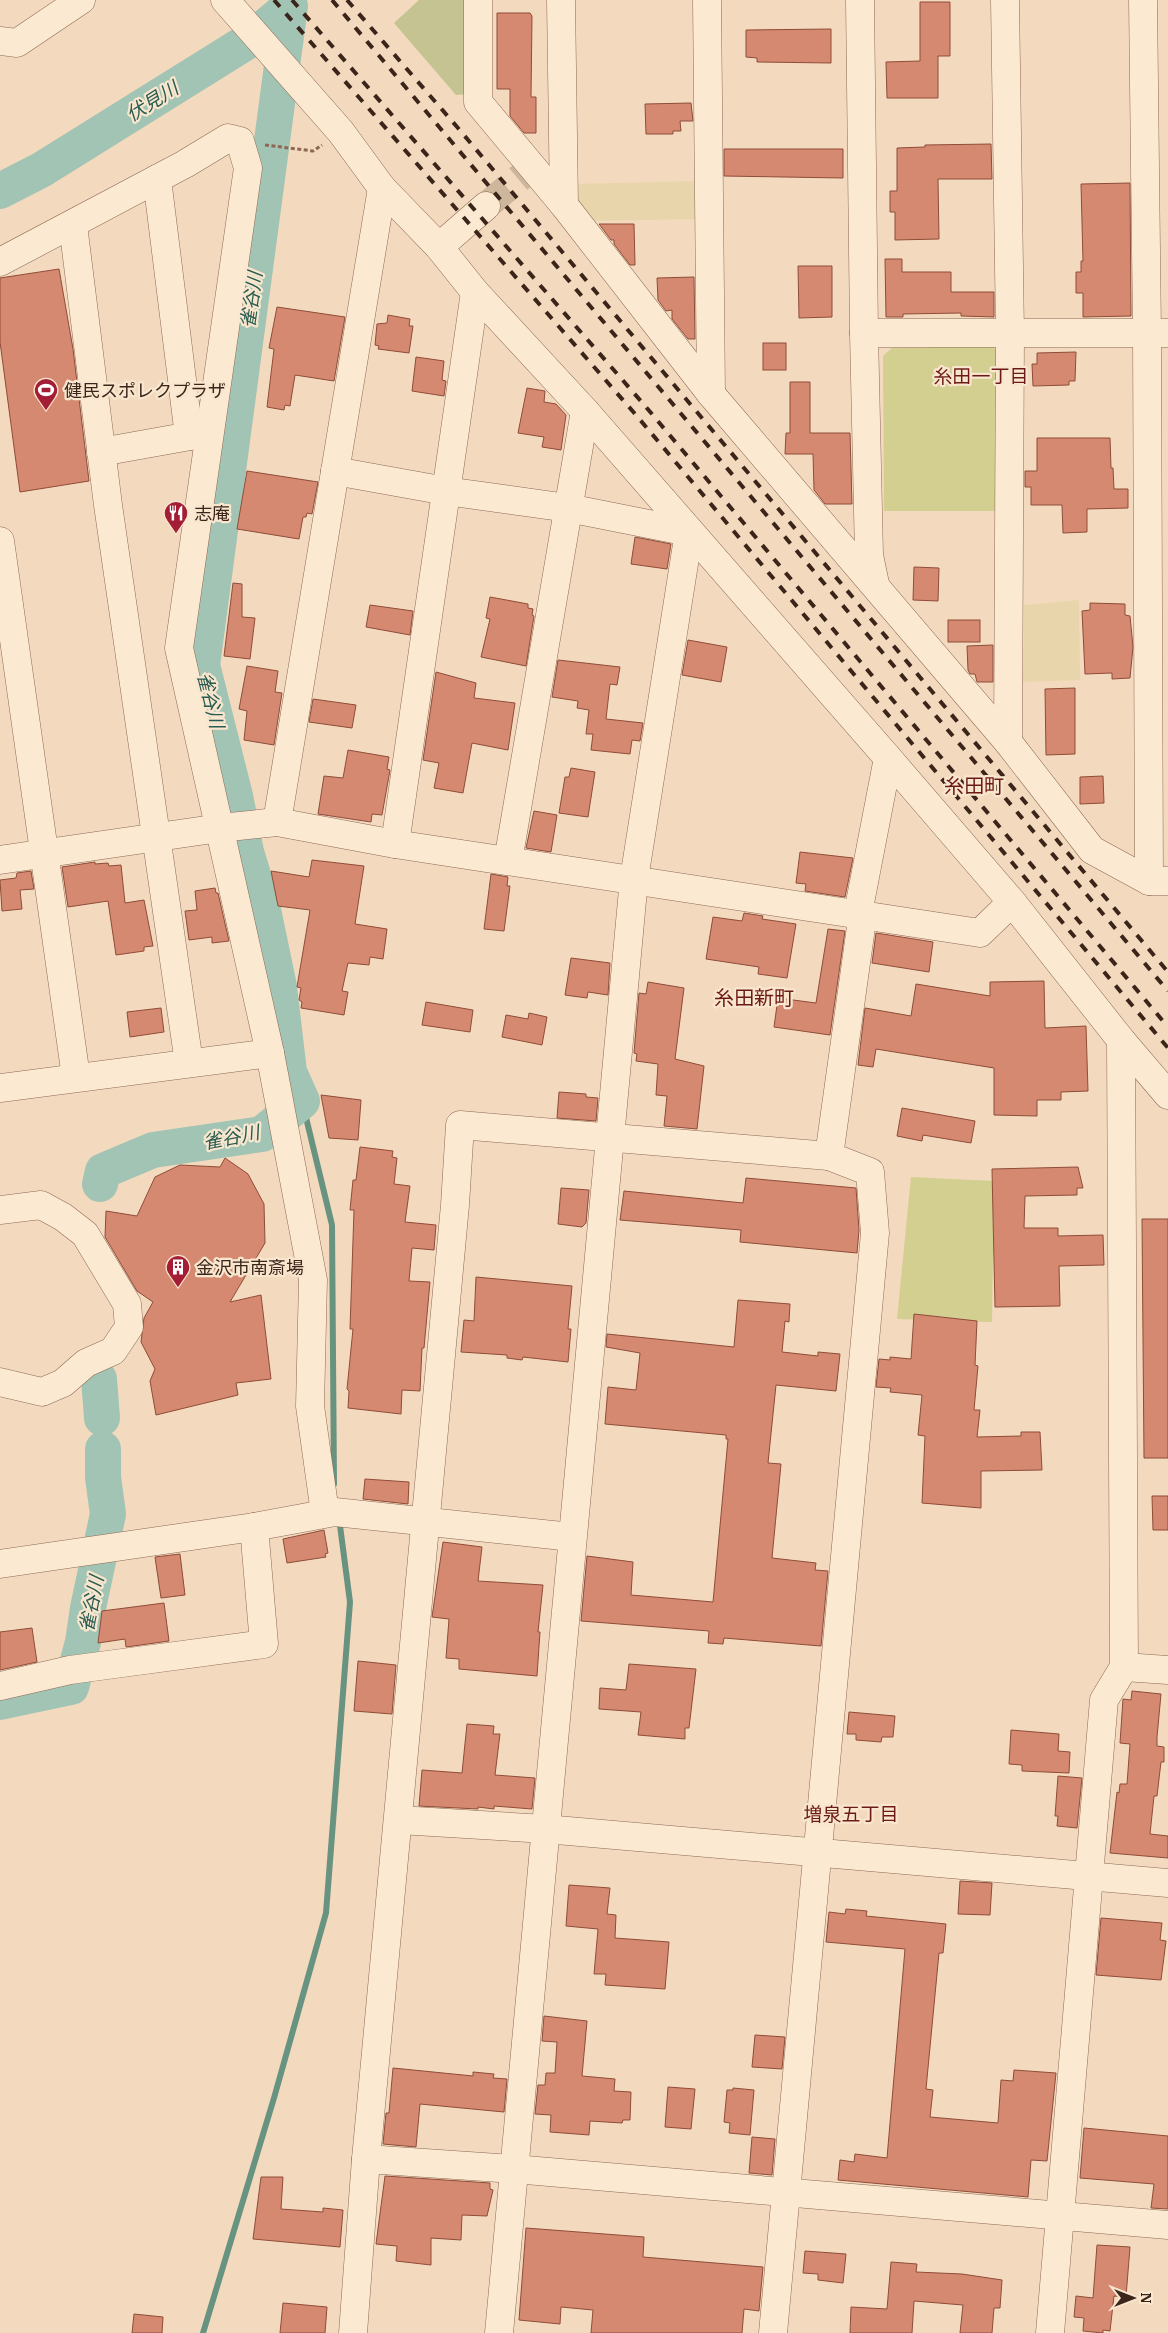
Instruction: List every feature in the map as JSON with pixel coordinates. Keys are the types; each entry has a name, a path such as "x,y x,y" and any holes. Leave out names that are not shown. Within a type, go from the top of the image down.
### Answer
{"street":[{"path":"0,41 17,43 81,0"},
{"path":"225,0 341,132 382,188 439,247 475,292 585,412 888,758 1012,902 1121,1040 1168,1095"},
{"path":"478,0 478,102 527,171 564,205 710,394 875,584 1008,742 1092,850 1158,881 1158,333 1143,0"},
{"path":"561,0 564,205"},
{"path":"707,0 710,394"},
{"path":"860,0 869,555 875,584"},
{"path":"1005,0 1010,334 1008,742"},
{"path":"0,262 158,179 228,138 240,141 248,168 200,434 179,648 223,828 270,1053 313,1280 310,1406 340,1513"},
{"path":"158,179 200,434"},
{"path":"268,823 335,471 382,188"},
{"path":"439,247 486,206"},
{"path":"73,225 101,452 189,1063"},
{"path":"394,844 475,292"},
{"path":"864,333 1158,333"},
{"path":"508,861 585,412"},
{"path":"101,452 200,434"},
{"path":"335,471 446,491 568,508 689,532"},
{"path":"499,2333 634,879 689,532"},
{"path":"0,541 76,1077"},
{"path":"829,1156 861,928 858,913 888,758"},
{"path":"0,860 268,823 394,844 980,933 1012,902"},
{"path":"1050,2333 1104,1700 1124,1667 1121,1040"},
{"path":"0,1088 270,1053"},
{"path":"353,2333 366,2159 455,1205 460,1126 829,1156 870,1172 875,1233 773,2333"},
{"path":"0,1210 41,1205 63,1217 85,1234 127,1304 129,1327 113,1351 86,1363 63,1383 42,1392 0,1382"},
{"path":"0,1564 340,1513 572,1538"},
{"path":"0,1686 79,1669 264,1644 254,1527"},
{"path":"1124,1667 1168,1670"},
{"path":"399,1820 545,1829 1168,1883"},
{"path":"366,2159 514,2169 1168,2225"}],"path":[{"path":"261,144 313,151 341,132"}],"shaded area":[{"path":"419,0 470,0 470,94 456,95 394,23"},
{"path":"701,181 701,219 586,221 570,184"},
{"path":"992,346 999,353 1002,511 884,511 883,356 892,348"},
{"path":"1079,600 1080,680 1023,682 1024,605"},
{"path":"911,1177 994,1181 992,1322 897,1319"}],"building":[{"path":"920,2 950,2 950,56 938,56 938,98 887,98 886,62 920,61"},
{"path":"497,13 530,13 532,16 531,97 536,97 536,133 524,133 510,116 510,89 497,89"},
{"path":"831,29 831,63 757,62 757,58 746,57 746,30"},
{"path":"691,103 693,121 680,121 681,131 673,131 673,134 646,134 645,104"},
{"path":"991,144 992,179 938,179 939,239 895,240 895,212 890,212 890,191 897,191 897,148 925,147 925,145"},
{"path":"724,149 843,149 843,178 724,176"},
{"path":"1130,183 1131,316 1083,317 1083,293 1076,293 1076,272 1081,272 1081,261 1083,261 1081,184"},
{"path":"599,224 634,224 635,265 630,265 614,244 614,240 611,240"},
{"path":"885,259 902,259 902,272 951,272 951,292 994,292 994,317 961,316 961,313 903,314 903,317 886,317"},
{"path":"798,266 832,266 832,317 799,318"},
{"name":"健民スポレクプラザ","path":"59,269 73,349 89,481 20,492 0,342 0,278"},
{"path":"694,277 695,339 688,339 672,319 672,310 666,311 658,300 657,278"},
{"path":"277,307 345,317 334,381 295,375 290,406 285,405 284,410 267,407 274,349 269,348"},
{"path":"388,315 410,319 409,326 413,326 409,353 378,349 379,346 375,345 377,324 387,323"},
{"path":"763,343 786,343 786,370 763,370"},
{"path":"1076,352 1075,381 1069,381 1069,385 1033,386 1032,364 1037,364 1037,353"},
{"path":"416,357 444,361 442,380 446,381 444,396 412,391"},
{"path":"790,382 810,382 810,433 850,433 852,504 825,504 814,490 813,454 785,454 786,433 790,433"},
{"path":"527,388 545,391 544,402 556,404 566,415 561,450 542,447 544,437 518,433"},
{"path":"1037,438 1110,438 1114,489 1128,489 1128,508 1087,509 1087,532 1063,533 1062,505 1031,505 1031,487 1025,487 1025,471 1037,471"},
{"path":"247,471 318,482 312,514 307,513 306,517 303,517 299,539 237,529"},
{"path":"635,537 671,544 667,569 631,564"},
{"path":"914,567 939,568 938,601 913,600"},
{"path":"233,583 242,584 242,617 255,618 250,659 224,656"},
{"path":"490,597 528,604 528,608 533,609 532,615 534,616 526,666 481,657 490,619 486,618"},
{"path":"1090,603 1125,604 1125,615 1130,616 1133,647 1130,678 1112,679 1112,673 1085,674 1082,611 1090,610"},
{"path":"370,605 413,611 410,635 366,627"},
{"path":"948,620 980,620 980,642 948,642"},
{"path":"688,640 727,647 721,682 682,675"},
{"path":"993,645 993,682 977,682 975,674 970,674 968,670 967,646"},
{"path":"558,660 620,667 617,685 610,684 606,719 643,723 640,741 632,740 630,754 591,750 593,734 586,734 589,710 577,708 578,701 552,697"},
{"path":"247,666 278,671 275,692 282,693 274,745 244,740 247,711 239,709"},
{"path":"436,672 476,683 474,698 515,703 508,750 472,743 463,793 434,788 439,763 423,760"},
{"path":"1075,688 1075,754 1046,755 1045,689"},
{"path":"313,699 356,705 352,728 309,722"},
{"path":"348,750 389,757 387,769 390,770 382,815 372,814 371,822 318,814 324,776 343,778"},
{"path":"571,768 595,772 588,817 559,813 565,777 569,777"},
{"path":"1103,776 1104,803 1080,804 1080,777"},
{"path":"534,811 557,815 551,852 526,848"},
{"path":"800,852 853,858 845,897 805,891 806,884 796,883"},
{"path":"312,860 364,866 355,924 387,929 383,959 370,957 369,965 348,963 342,991 348,992 344,1015 301,1008 302,1002 299,1000 301,988 297,987 310,910 278,906 271,871 309,877"},
{"path":"95,862 95,864 108,863 109,866 121,865 125,903 144,900 153,946 144,947 144,951 116,955 108,901 68,907 62,867"},
{"path":"31,871 34,889 20,890 22,909 2,911 0,880 16,878 17,873"},
{"path":"491,874 508,877 507,886 510,886 504,931 484,929"},
{"path":"215,888 216,893 218,893 229,941 212,943 212,937 189,940 185,911 197,910 195,891"},
{"path":"744,913 763,916 762,919 796,924 787,978 758,974 759,967 706,959 713,917 742,921"},
{"path":"828,929 845,931 830,1035 774,1027 778,998 816,1003"},
{"path":"876,933 933,942 929,972 872,963"},
{"path":"571,958 610,963 608,995 588,992 587,998 565,995"},
{"path":"1044,981 1045,1028 1086,1026 1088,1091 1061,1092 1061,1100 1037,1100 1037,1116 994,1115 994,1068 876,1049 873,1067 858,1065 865,1008 911,1016 916,984 990,996 990,982"},
{"path":"648,982 684,988 675,1059 704,1066 697,1129 664,1126 667,1096 656,1095 658,1064 636,1061 637,1054 634,1053 639,993 646,994"},
{"path":"426,1002 473,1010 470,1032 422,1025"},
{"path":"161,1008 164,1032 130,1037 127,1012"},
{"path":"529,1013 547,1017 542,1045 502,1037 506,1015 528,1019"},
{"path":"559,1092 586,1094 586,1097 598,1098 596,1121 557,1118"},
{"path":"321,1095 361,1100 358,1140 329,1138"},
{"path":"902,1108 975,1121 971,1143 923,1135 922,1141 897,1136"},
{"path":"360,1147 393,1151 392,1157 397,1158 394,1184 410,1186 405,1222 436,1225 434,1250 412,1248 409,1281 430,1282 424,1348 422,1348 420,1391 402,1390 401,1414 348,1408 349,1391 347,1389 353,1329 350,1329 354,1210 350,1210 353,1180 356,1180"},
{"name":"金沢市南斎場","path":"225,1158 248,1174 264,1204 265,1243 230,1302 261,1295 271,1379 236,1383 238,1395 156,1415 150,1381 155,1369 141,1342 144,1318 153,1302 137,1291 105,1237 106,1211 137,1216 155,1177 180,1165 220,1167"},
{"path":"1078,1167 1083,1188 1077,1188 1077,1195 1025,1196 1024,1228 1058,1228 1058,1236 1103,1235 1104,1265 1059,1266 1060,1306 995,1307 992,1169"},
{"path":"746,1178 856,1188 859,1230 857,1253 740,1242 741,1230 620,1220 624,1191 743,1203"},
{"path":"561,1188 589,1190 586,1223 582,1227 558,1224"},
{"path":"1142,1219 1168,1219 1168,1458 1144,1458"},
{"path":"476,1277 572,1286 568,1329 571,1329 568,1362 523,1357 522,1360 507,1358 507,1355 461,1352 464,1320 474,1321"},
{"path":"738,1300 790,1304 789,1322 785,1321 782,1352 818,1356 818,1352 840,1354 836,1391 776,1385 768,1463 781,1464 772,1558 816,1563 815,1570 828,1571 821,1646 724,1638 723,1644 708,1643 709,1631 581,1621 587,1556 633,1562 631,1595 713,1602 728,1439 726,1439 726,1435 605,1424 608,1387 636,1390 640,1353 606,1347 607,1334 734,1347"},
{"path":"914,1314 977,1321 975,1365 978,1366 974,1410 980,1410 977,1437 1021,1436 1021,1432 1040,1432 1042,1470 981,1471 981,1508 922,1503 925,1436 918,1435 922,1395 890,1392 891,1388 876,1387 879,1359 890,1360 890,1357 911,1359"},
{"path":"365,1479 409,1482 408,1504 363,1499"},
{"path":"1152,1496 1168,1496 1168,1530 1153,1530"},
{"path":"324,1530 328,1553 325,1554 326,1557 287,1563 283,1539"},
{"path":"443,1542 482,1547 478,1581 543,1585 538,1632 540,1632 537,1676 459,1669 459,1659 446,1658 449,1619 432,1617"},
{"path":"180,1554 185,1595 161,1598 155,1557"},
{"path":"164,1603 169,1641 126,1647 125,1639 98,1643 102,1611"},
{"path":"32,1628 37,1662 0,1670 0,1632"},
{"path":"358,1661 396,1665 392,1714 354,1711"},
{"path":"629,1664 696,1669 689,1728 685,1728 685,1739 638,1735 641,1712 599,1709 600,1688 626,1690"},
{"path":"1132,1691 1161,1694 1157,1746 1164,1747 1164,1762 1161,1762 1157,1796 1154,1796 1150,1834 1168,1836 1168,1858 1110,1853 1117,1792 1119,1793 1120,1784 1127,1784 1130,1744 1120,1743 1123,1699 1131,1700"},
{"path":"849,1712 895,1716 893,1737 882,1737 881,1742 856,1740 856,1734 847,1734"},
{"path":"467,1724 494,1726 493,1734 500,1734 495,1775 535,1778 532,1809 494,1806 494,1809 478,1807 478,1809 419,1806 422,1770 462,1773"},
{"path":"1011,1730 1059,1734 1058,1751 1070,1752 1069,1773 1022,1771 1022,1765 1009,1764"},
{"path":"1058,1776 1082,1778 1077,1828 1057,1826 1058,1816 1055,1816"},
{"path":"960,1881 992,1883 990,1915 958,1914"},
{"path":"569,1885 610,1888 607,1914 616,1915 615,1938 669,1942 665,1989 605,1985 606,1974 594,1974 598,1929 566,1926"},
{"path":"846,1909 867,1911 866,1916 946,1924 943,1953 939,1953 926,2089 933,2090 930,2117 998,2123 1001,2080 1013,2081 1014,2070 1056,2073 1047,2161 1031,2160 1028,2197 838,2180 840,2160 854,2162 855,2154 887,2158 905,1949 826,1942 829,1912 845,1914"},
{"path":"1101,1918 1162,1923 1160,1940 1166,1941 1161,1980 1096,1975"},
{"path":"544,2016 587,2021 582,2076 615,2079 614,2091 631,2092 630,2120 623,2120 622,2123 590,2121 589,2135 550,2132 551,2115 535,2114 538,2085 545,2085 546,2073 555,2073 557,2042 542,2041"},
{"path":"755,2035 785,2037 782,2069 752,2067"},
{"path":"393,2068 473,2076 473,2072 494,2074 493,2078 507,2079 504,2112 420,2104 416,2147 383,2144 386,2113 389,2113"},
{"path":"668,2087 695,2089 691,2129 665,2127"},
{"path":"733,2088 754,2090 750,2135 729,2133 730,2123 724,2122 727,2090 733,2090"},
{"path":"1084,2128 1168,2136 1168,2209 1151,2208 1154,2184 1080,2178"},
{"path":"752,2137 775,2139 772,2175 749,2173"},
{"path":"385,2176 490,2183 490,2189 493,2190 487,2216 462,2215 461,2240 431,2238 431,2265 396,2261 397,2246 376,2244"},
{"path":"261,2177 283,2177 281,2209 323,2212 323,2208 343,2210 340,2247 253,2239"},
{"path":"526,2228 644,2237 643,2257 763,2267 759,2311 744,2309 742,2333 591,2333 593,2310 561,2307 560,2324 519,2320"},
{"path":"1097,2245 1130,2247 1126,2297 1114,2296 1110,2331 1103,2330 1103,2333 1083,2331 1084,2318 1074,2317 1076,2296 1093,2298"},
{"path":"805,2251 846,2254 843,2283 818,2280 818,2274 803,2273"},
{"path":"891,2262 917,2264 916,2272 962,2274 1002,2280 1000,2308 994,2308 992,2333 960,2333 963,2305 914,2301 912,2333 850,2333 851,2307 887,2309"},
{"path":"283,2303 327,2307 325,2333 280,2333"},
{"path":"134,2314 163,2317 162,2333 132,2333"}],"waterway":[{"name":"雀谷川","path":"100,1184 103,1171 153,1150 262,1134 302,1101 289,1072 279,987 262,905 246,852 235,796 202,665 290,6"},
{"name":"伏見川","path":"0,191 41,170 248,41 283,12"},
{"path":"302,1101 332,1225 334,1484"},
{"name":"雀谷川","path":"99,1379 102,1418"},
{"name":"雀谷川","path":"0,1702 71,1687 83,1642 88,1608 108,1514 103,1477 103,1449"},
{"path":"203,2333 274,2098 326,1913 350,1602 339,1518"}],"tunnel":[{"path":"486,206 523,175"}],"railway":[{"path":"274,0 636,415 1168,1048"},
{"path":"292,0 646,407 1168,1027"},
{"path":"332,0 1168,991"},
{"path":"347,0 458,128 1168,972"}],"place":[{"name":"健民スポレクプラザ","path":"46,411"},
{"name":"志庵","path":"176,534"},
{"name":"金沢市南斎場","path":"178,1288"}],"district":[{"name":"糸田一丁目","path":"981,376"},
{"name":"糸田町","path":"974,785"},
{"name":"糸田新町","path":"754,997"},
{"name":"増泉五丁目","path":"851,1814"}]}
